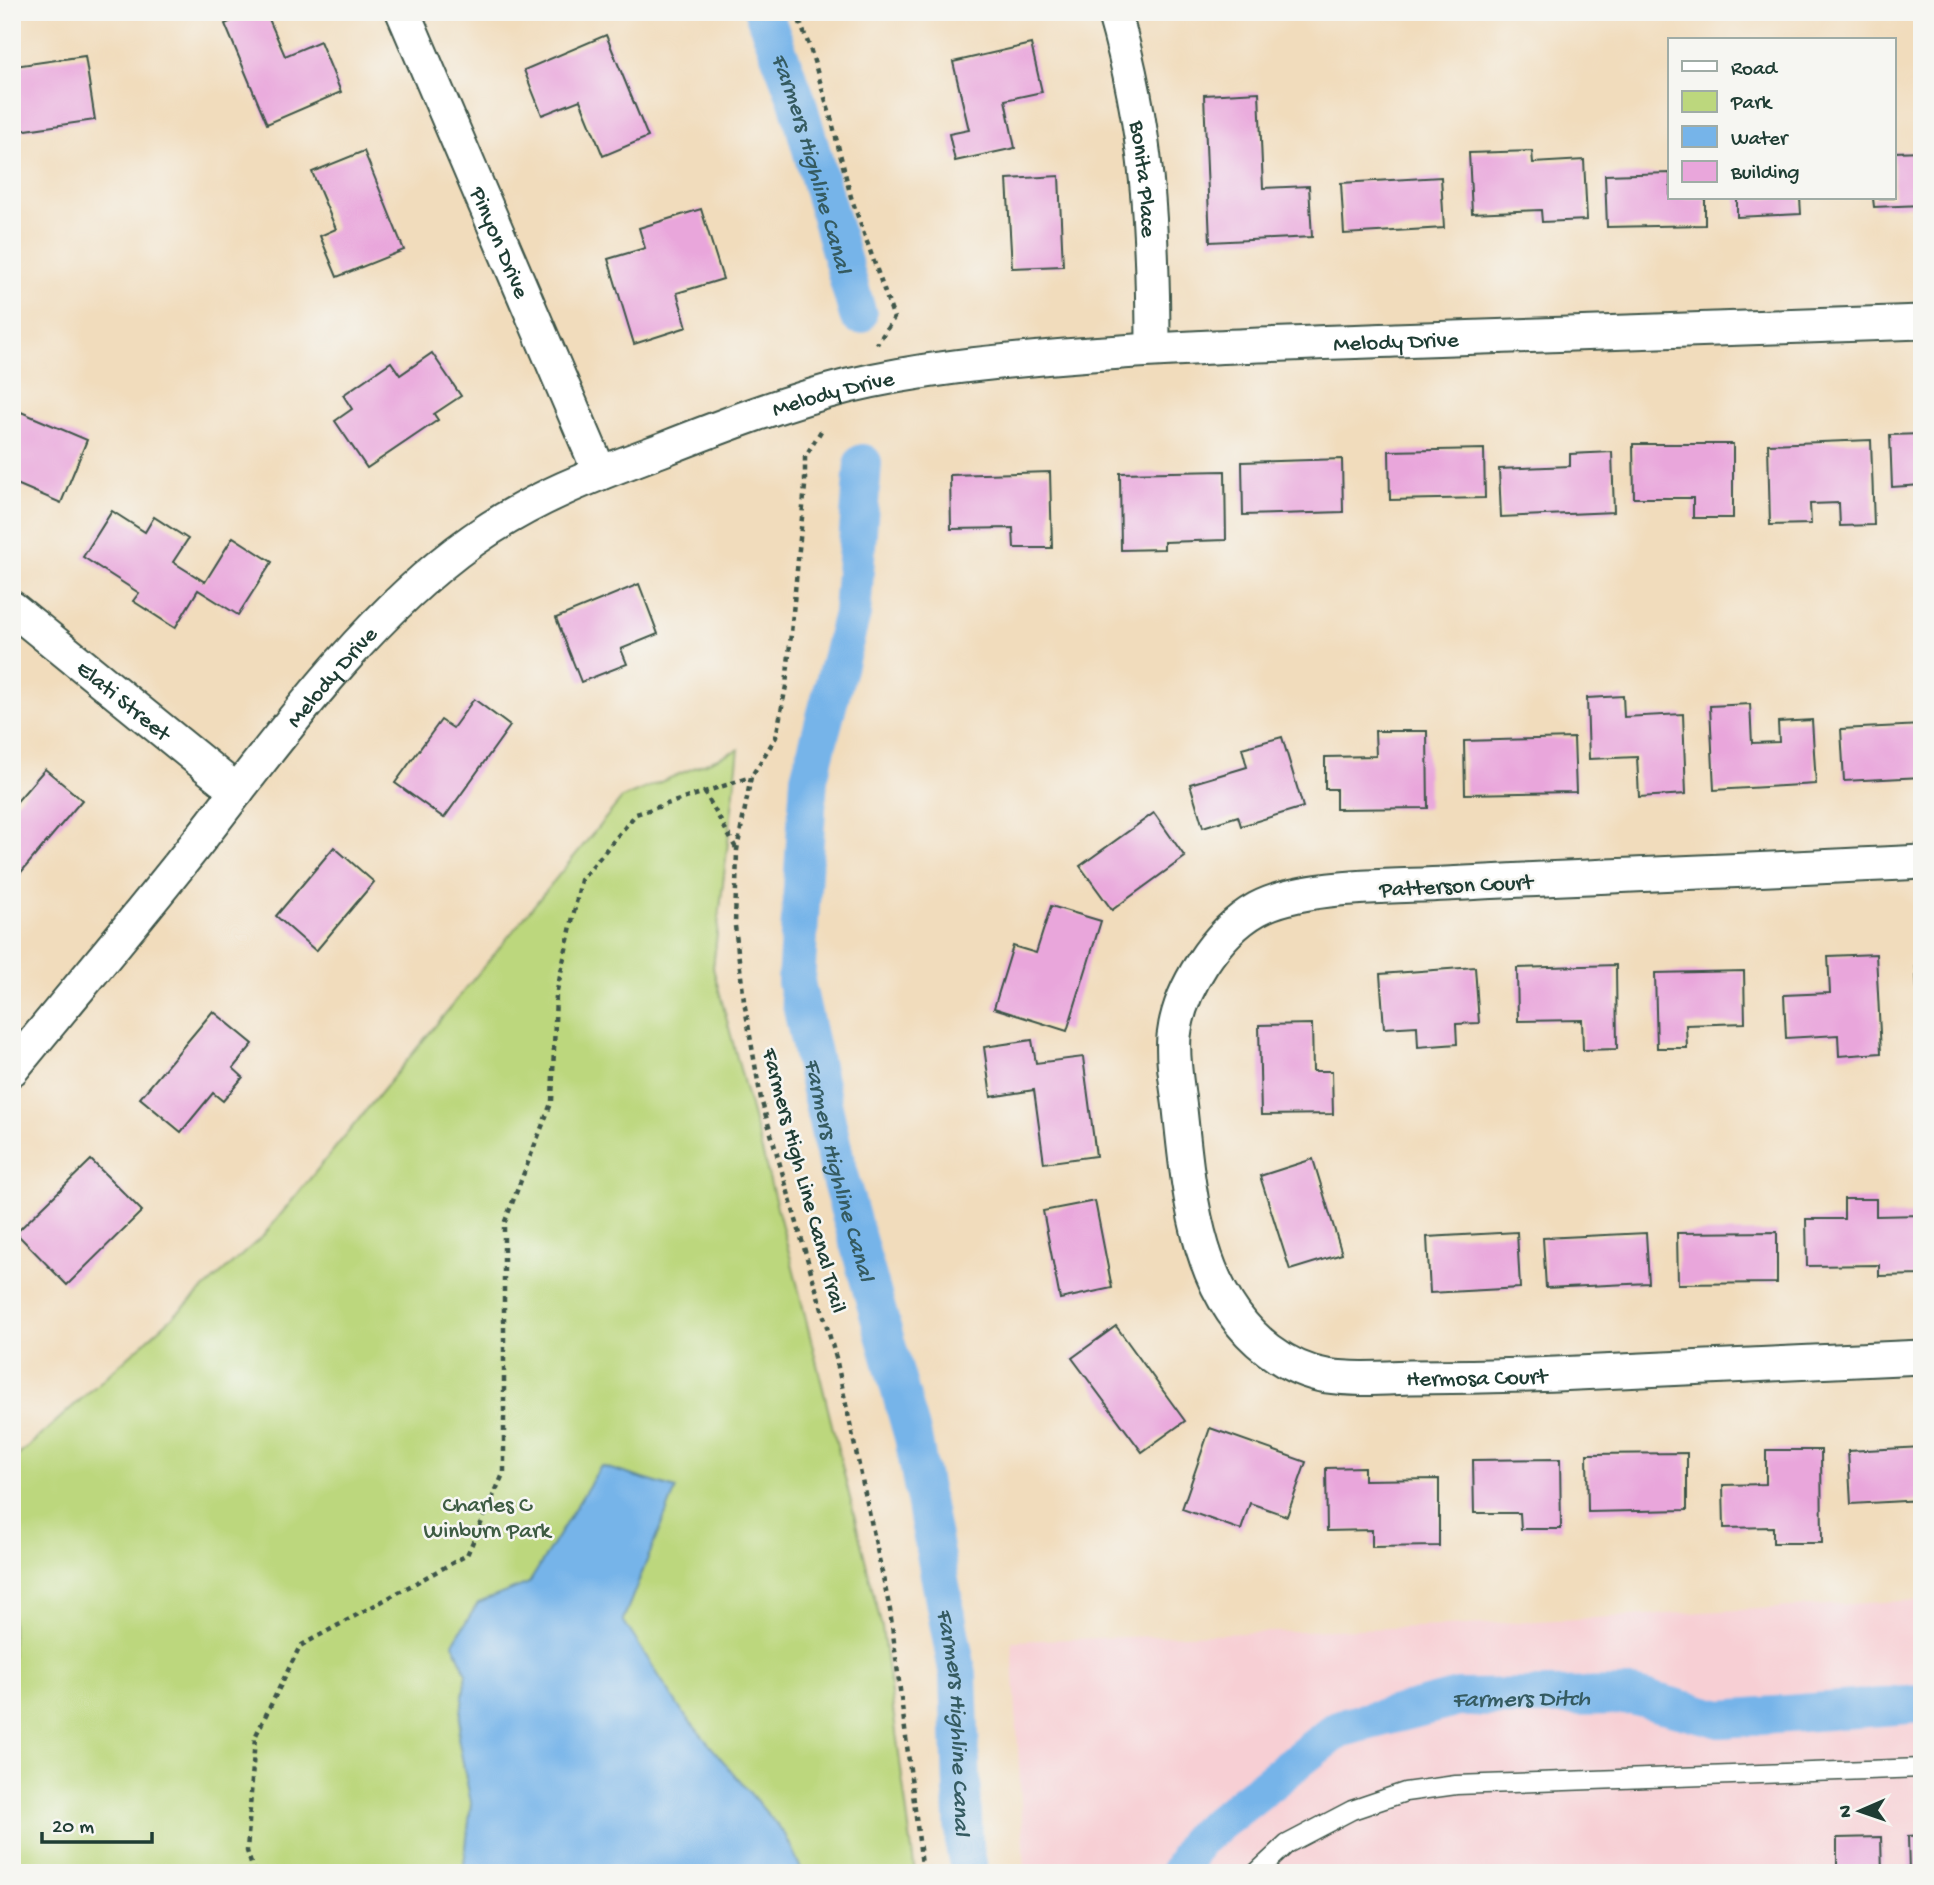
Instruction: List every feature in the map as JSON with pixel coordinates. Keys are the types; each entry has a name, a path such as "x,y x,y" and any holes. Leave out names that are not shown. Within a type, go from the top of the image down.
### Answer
{"street":[{"name":"Pinyon Drive","path":"403,12 600,473"},
{"name":"Bonita Place","path":"1114,12 1129,64 1144,143 1150,205 1153,349"},
{"name":"Melody Drive","path":"12,1069 311,698 385,616 433,571 472,540 510,515 600,473 738,419 850,385 980,363 1153,349 1922,322"},
{"name":"Elati Street","path":"12,608 237,790"},
{"name":"Patterson Court","path":"1184,1143 1174,1053 1175,1030 1190,983 1227,933 1260,907 1301,894 1328,891 1922,862"},
{"name":"Hermosa Court","path":"1184,1143 1198,1233 1226,1304 1238,1321 1268,1349 1311,1372 1328,1376 1366,1378 1498,1377 1922,1357"}],"lane":[{"path":"1256,1873 1287,1844 1352,1810 1405,1792 1456,1785 1922,1768"}],"path":[{"path":"796,12 831,118 851,197 894,318"},
{"name":"Farmers High Line Canal Trail","path":"805,457 805,486 786,686 776,737 751,777 737,850 735,926 744,1001 759,1087 836,1359 890,1610 923,1873"},
{"path":"254,1873 247,1851 255,1737 300,1646 467,1555 504,1472 504,1224 552,1101 556,995 581,880 636,814 751,777"},
{"path":"704,791 737,850"}],"shaded area":[{"path":"1922,1600 1922,1873 1025,1873 1012,1641 1444,1626"}],"green space":[{"name":"Charles C Winburn Park","path":"739,749 713,968 794,1271 882,1628 915,1873 12,1873 12,1461 263,1236 622,798"}],"water":[{"path":"601,1466 676,1489 623,1620 682,1712 786,1836 803,1873 463,1873 471,1803 458,1738 466,1672 453,1643 478,1603 529,1583"}],"building":[{"path":"250,12 266,12 285,56 320,41 341,92 267,124 225,24"},
{"path":"606,35 648,137 603,156 580,100 542,115 524,70"},
{"path":"1031,44 1042,92 1005,100 1015,148 955,161 949,134 969,130 953,62"},
{"path":"85,56 95,120 12,132 12,60 15,66"},
{"path":"1259,92 1263,188 1309,186 1312,237 1210,242 1204,95"},
{"path":"364,151 404,250 337,277 320,236 336,229 312,172"},
{"path":"1532,151 1533,163 1584,160 1587,220 1542,222 1541,210 1472,213 1469,153"},
{"path":"1922,151 1922,205 1874,207 1873,200 1896,200 1896,152"},
{"path":"1668,173 1668,200 1705,200 1705,225 1607,227 1605,175"},
{"path":"1059,176 1063,266 1012,268 1007,179"},
{"path":"1441,177 1444,228 1344,234 1341,183"},
{"path":"1737,200 1800,200 1801,214 1737,217"},
{"path":"701,209 723,279 677,293 687,327 634,344 608,259 645,248 639,228"},
{"path":"432,353 461,396 434,414 438,420 367,468 335,421 352,409 343,395 391,362 400,375"},
{"path":"21,412 87,440 61,503 12,482 12,422 15,423"},
{"path":"1922,434 1922,485 1892,487 1890,435"},
{"path":"1871,440 1874,525 1840,526 1839,503 1810,504 1811,524 1770,525 1768,444"},
{"path":"1633,444 1733,444 1733,518 1693,518 1693,498 1634,498"},
{"path":"1484,449 1485,498 1390,500 1389,451"},
{"path":"1612,452 1614,512 1501,517 1499,469 1570,466 1570,454"},
{"path":"1342,459 1343,512 1243,515 1242,462"},
{"path":"1225,471 1226,540 1164,542 1164,549 1121,550 1120,473"},
{"path":"1050,472 1052,548 1014,548 1013,528 951,529 950,475"},
{"path":"112,511 145,532 154,517 188,539 173,562 205,582 233,537 272,562 238,615 198,590 175,628 133,601 139,593 83,557"},
{"path":"639,584 658,634 621,649 627,664 581,682 556,618"},
{"path":"1623,696 1624,717 1683,714 1686,794 1639,797 1637,757 1589,759 1587,698"},
{"path":"474,699 510,726 444,818 395,783 441,720 453,728"},
{"path":"1750,704 1752,743 1779,742 1778,722 1812,720 1816,784 1714,790 1710,706"},
{"path":"1922,725 1922,777 1844,781 1841,729"},
{"path":"1375,731 1427,731 1428,808 1336,809 1336,789 1325,789 1325,757 1376,756"},
{"path":"1282,737 1303,807 1241,826 1238,816 1203,827 1190,784 1247,767 1242,748"},
{"path":"1574,738 1576,792 1465,794 1464,741"},
{"path":"45,769 82,800 12,883 12,807"},
{"path":"1154,813 1185,857 1112,910 1080,866"},
{"path":"334,847 374,882 316,951 276,916"},
{"path":"1051,906 1101,921 1067,1031 994,1008 1013,946 1036,953"},
{"path":"1915,953 1922,953 1922,1009 1918,1009"},
{"path":"1876,954 1881,1053 1839,1056 1838,1035 1786,1038 1784,995 1830,993 1828,956"},
{"path":"1616,965 1617,1049 1583,1050 1582,1020 1518,1021 1517,968"},
{"path":"1475,967 1479,1023 1456,1024 1457,1044 1418,1047 1417,1026 1384,1028 1380,974"},
{"path":"1744,971 1745,1023 1686,1025 1687,1048 1657,1048 1655,973"},
{"path":"213,1011 253,1044 233,1068 243,1077 223,1101 213,1093 181,1132 140,1098"},
{"path":"1312,1024 1313,1071 1332,1071 1333,1114 1261,1115 1259,1025"},
{"path":"1032,1040 1036,1063 1083,1057 1096,1156 1044,1163 1034,1090 991,1097 984,1047"},
{"path":"1313,1159 1342,1254 1290,1270 1260,1176"},
{"path":"91,1160 142,1211 67,1285 16,1233"},
{"path":"1844,1199 1876,1199 1876,1216 1921,1215 1922,1275 1879,1276 1879,1265 1807,1266 1806,1219 1844,1219"},
{"path":"1095,1201 1112,1288 1060,1299 1043,1211"},
{"path":"1517,1232 1520,1288 1430,1293 1427,1237"},
{"path":"1777,1232 1777,1283 1678,1284 1677,1233"},
{"path":"1646,1233 1649,1283 1546,1288 1543,1238"},
{"path":"1116,1326 1185,1421 1142,1452 1072,1358"},
{"path":"1210,1428 1306,1462 1287,1516 1250,1503 1241,1530 1182,1509"},
{"path":"1922,1447 1922,1500 1851,1504 1848,1451"},
{"path":"1766,1450 1821,1450 1822,1543 1773,1543 1773,1527 1724,1528 1723,1485 1766,1484"},
{"path":"1687,1453 1687,1510 1588,1512 1587,1454"},
{"path":"1560,1459 1561,1529 1521,1529 1520,1513 1474,1513 1473,1460"},
{"path":"1364,1467 1364,1480 1439,1479 1439,1546 1372,1547 1372,1530 1327,1531 1326,1468"},
{"path":"1922,1835 1922,1873 1909,1873 1908,1836"},
{"path":"1881,1837 1882,1873 1837,1873 1837,1838"}],"waterway":[{"name":"Farmers Highline Canal","path":"763,12 797,100 858,315"},
{"name":"Farmers Highline Canal","path":"863,463 852,614 809,778 796,982 839,1175 913,1437 958,1675 964,1845 970,1873"},
{"name":"Farmers Ditch","path":"1179,1873 1197,1840 1338,1729 1458,1698 1632,1696 1721,1719 1922,1704"}]}
